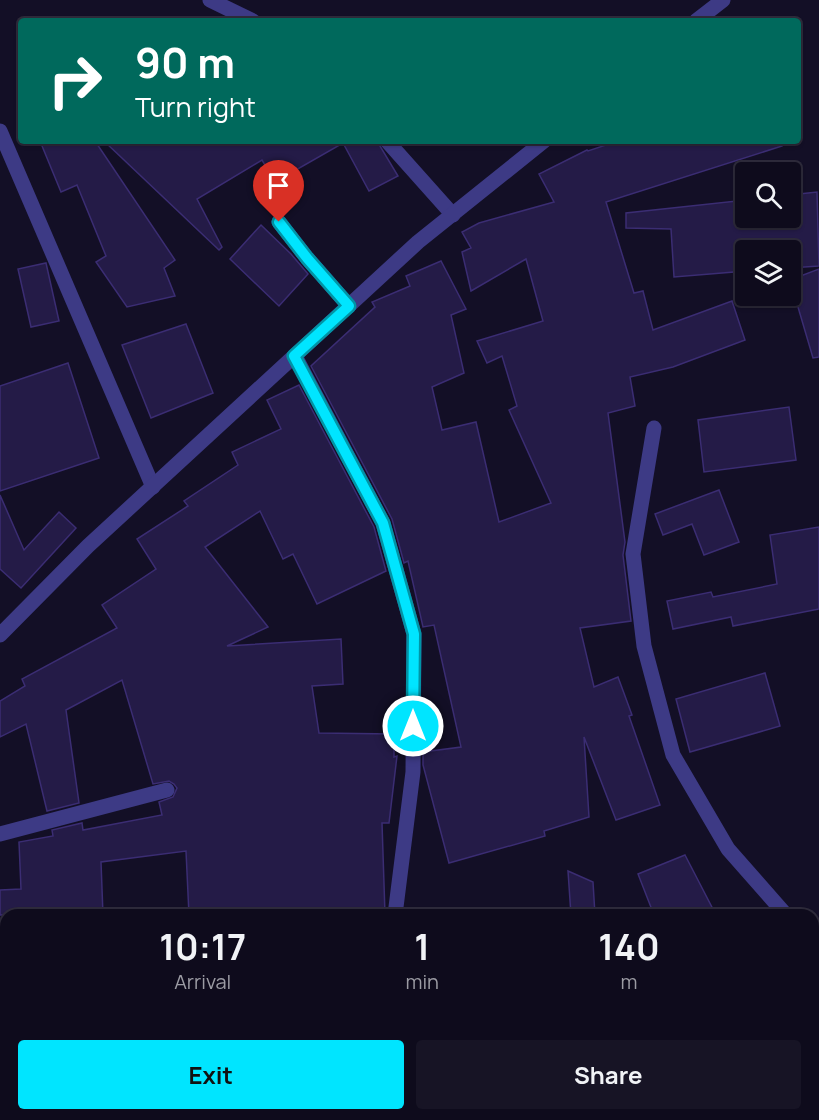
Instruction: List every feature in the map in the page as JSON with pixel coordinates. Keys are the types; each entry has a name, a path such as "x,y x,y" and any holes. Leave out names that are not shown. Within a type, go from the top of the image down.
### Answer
{"street":[{"path":"210,0 247,18"},
{"path":"700,18 720,1"},
{"path":"0,131 153,487"},
{"path":"390,144 453,215"},
{"path":"0,635 87,546 418,242 540,144"},
{"path":"279,222 349,306"},
{"path":"294,356 383,523 414,634 413,772 396,909"},
{"path":"654,428 633,554 644,646 673,755 728,849 781,909"},
{"path":"0,834 168,790"}],"building":[{"path":"41,144 97,144 175,260 164,268 175,296 127,307 96,262 106,256 77,185 61,192"},
{"path":"107,144 341,144 275,182 262,160 197,199 222,247 219,250"},
{"path":"344,144 379,144 398,176 369,191"},
{"path":"609,144 782,144 782,146 606,202 634,293 643,291 653,330 732,301 745,340 673,367 630,377 635,406 608,413 625,542 623,555 631,621 580,628 594,687 618,677 660,805 616,820 584,737 589,817 544,831 545,836 449,863 423,765 423,752 461,747 434,625 423,627 408,561 404,563 392,519 311,366 375,307 372,302 410,286 406,276 441,261 466,309 451,315 464,373 432,387 442,430 476,422 499,522 551,503 509,410 517,406 502,356 487,363 477,341 543,321 526,259 471,291 462,252 471,248 462,232 479,223 554,202 539,174 588,151"},
{"path":"817,192 819,266 801,267 801,240 735,240 735,272 674,277 671,229 626,228 626,213 735,201 735,228 801,228 801,194"},
{"path":"261,225 308,274 279,306 230,259"},
{"path":"46,263 59,321 31,327 18,269"},
{"path":"819,269 819,357 813,358 798,306 801,306 801,276"},
{"path":"186,324 213,393 151,418 122,345"},
{"path":"68,363 99,458 0,491 0,386"},
{"path":"299,385 374,527 386,571 317,604 293,554 283,559 260,511 205,547 268,627 227,646 341,639 343,684 312,686 319,733 394,734 394,757 397,756 389,823 382,823 385,909 189,909 186,851 101,862 103,909 0,909 0,890 21,889 19,842 53,836 52,830 82,823 83,830 162,815 159,802 173,797 177,788 174,784 169,781 153,784 122,680 66,710 79,803 47,811 26,724 0,737 0,701 25,686 22,679 117,628 102,605 156,569 137,539 188,506 184,501 238,465 232,452 281,429 267,400"},
{"path":"789,407 796,460 704,472 698,420"},
{"path":"719,490 739,542 704,555 692,524 663,535 655,514"},
{"path":"0,495 24,550 59,512 76,528 21,588 0,569"},
{"path":"819,527 819,609 733,626 731,617 673,629 667,601 711,592 713,597 777,584 770,535"},
{"path":"765,673 780,726 690,752 676,699"},
{"path":"685,855 713,909 652,909 638,874"},
{"path":"568,871 593,882 595,909 571,909"}],"route":[{"path":"279,222 349,306 294,356 383,523 414,634 413,726"}]}
